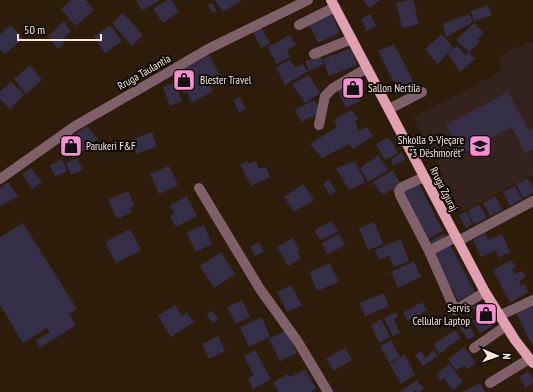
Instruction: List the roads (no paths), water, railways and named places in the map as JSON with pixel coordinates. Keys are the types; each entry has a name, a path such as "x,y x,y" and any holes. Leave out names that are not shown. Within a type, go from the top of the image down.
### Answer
{"main road":[{"name":"Rruga Zguraj","path":"333,3 485,292 499,316 531,361"}],"street":[{"name":"Rruga Taulantia","path":"0,179 75,126 208,49 308,0"},
{"path":"299,24 333,3"},
{"path":"314,54 352,39"},
{"path":"319,125 326,96 333,88 367,68"},
{"path":"389,109 422,92"},
{"path":"424,177 402,187 399,191 400,196 429,251 455,310 485,292"},
{"path":"199,188 260,289 298,342 328,392"},
{"path":"429,251 457,239 533,201"},
{"path":"499,316 533,300"},
{"path":"474,348 506,326"},
{"path":"490,383 531,361"}],"place":[{"name":"Blester Travel","path":"184,80"},
{"name":"Sallon Nertila","path":"353,88"},
{"name":"Parukeri F&F","path":"71,146"},
{"name":"Shkolla 9-Vjeçare \"3 Dëshmorët\"","path":"480,146"},
{"name":"Servis Cellular Laptop","path":"486,314"}]}
